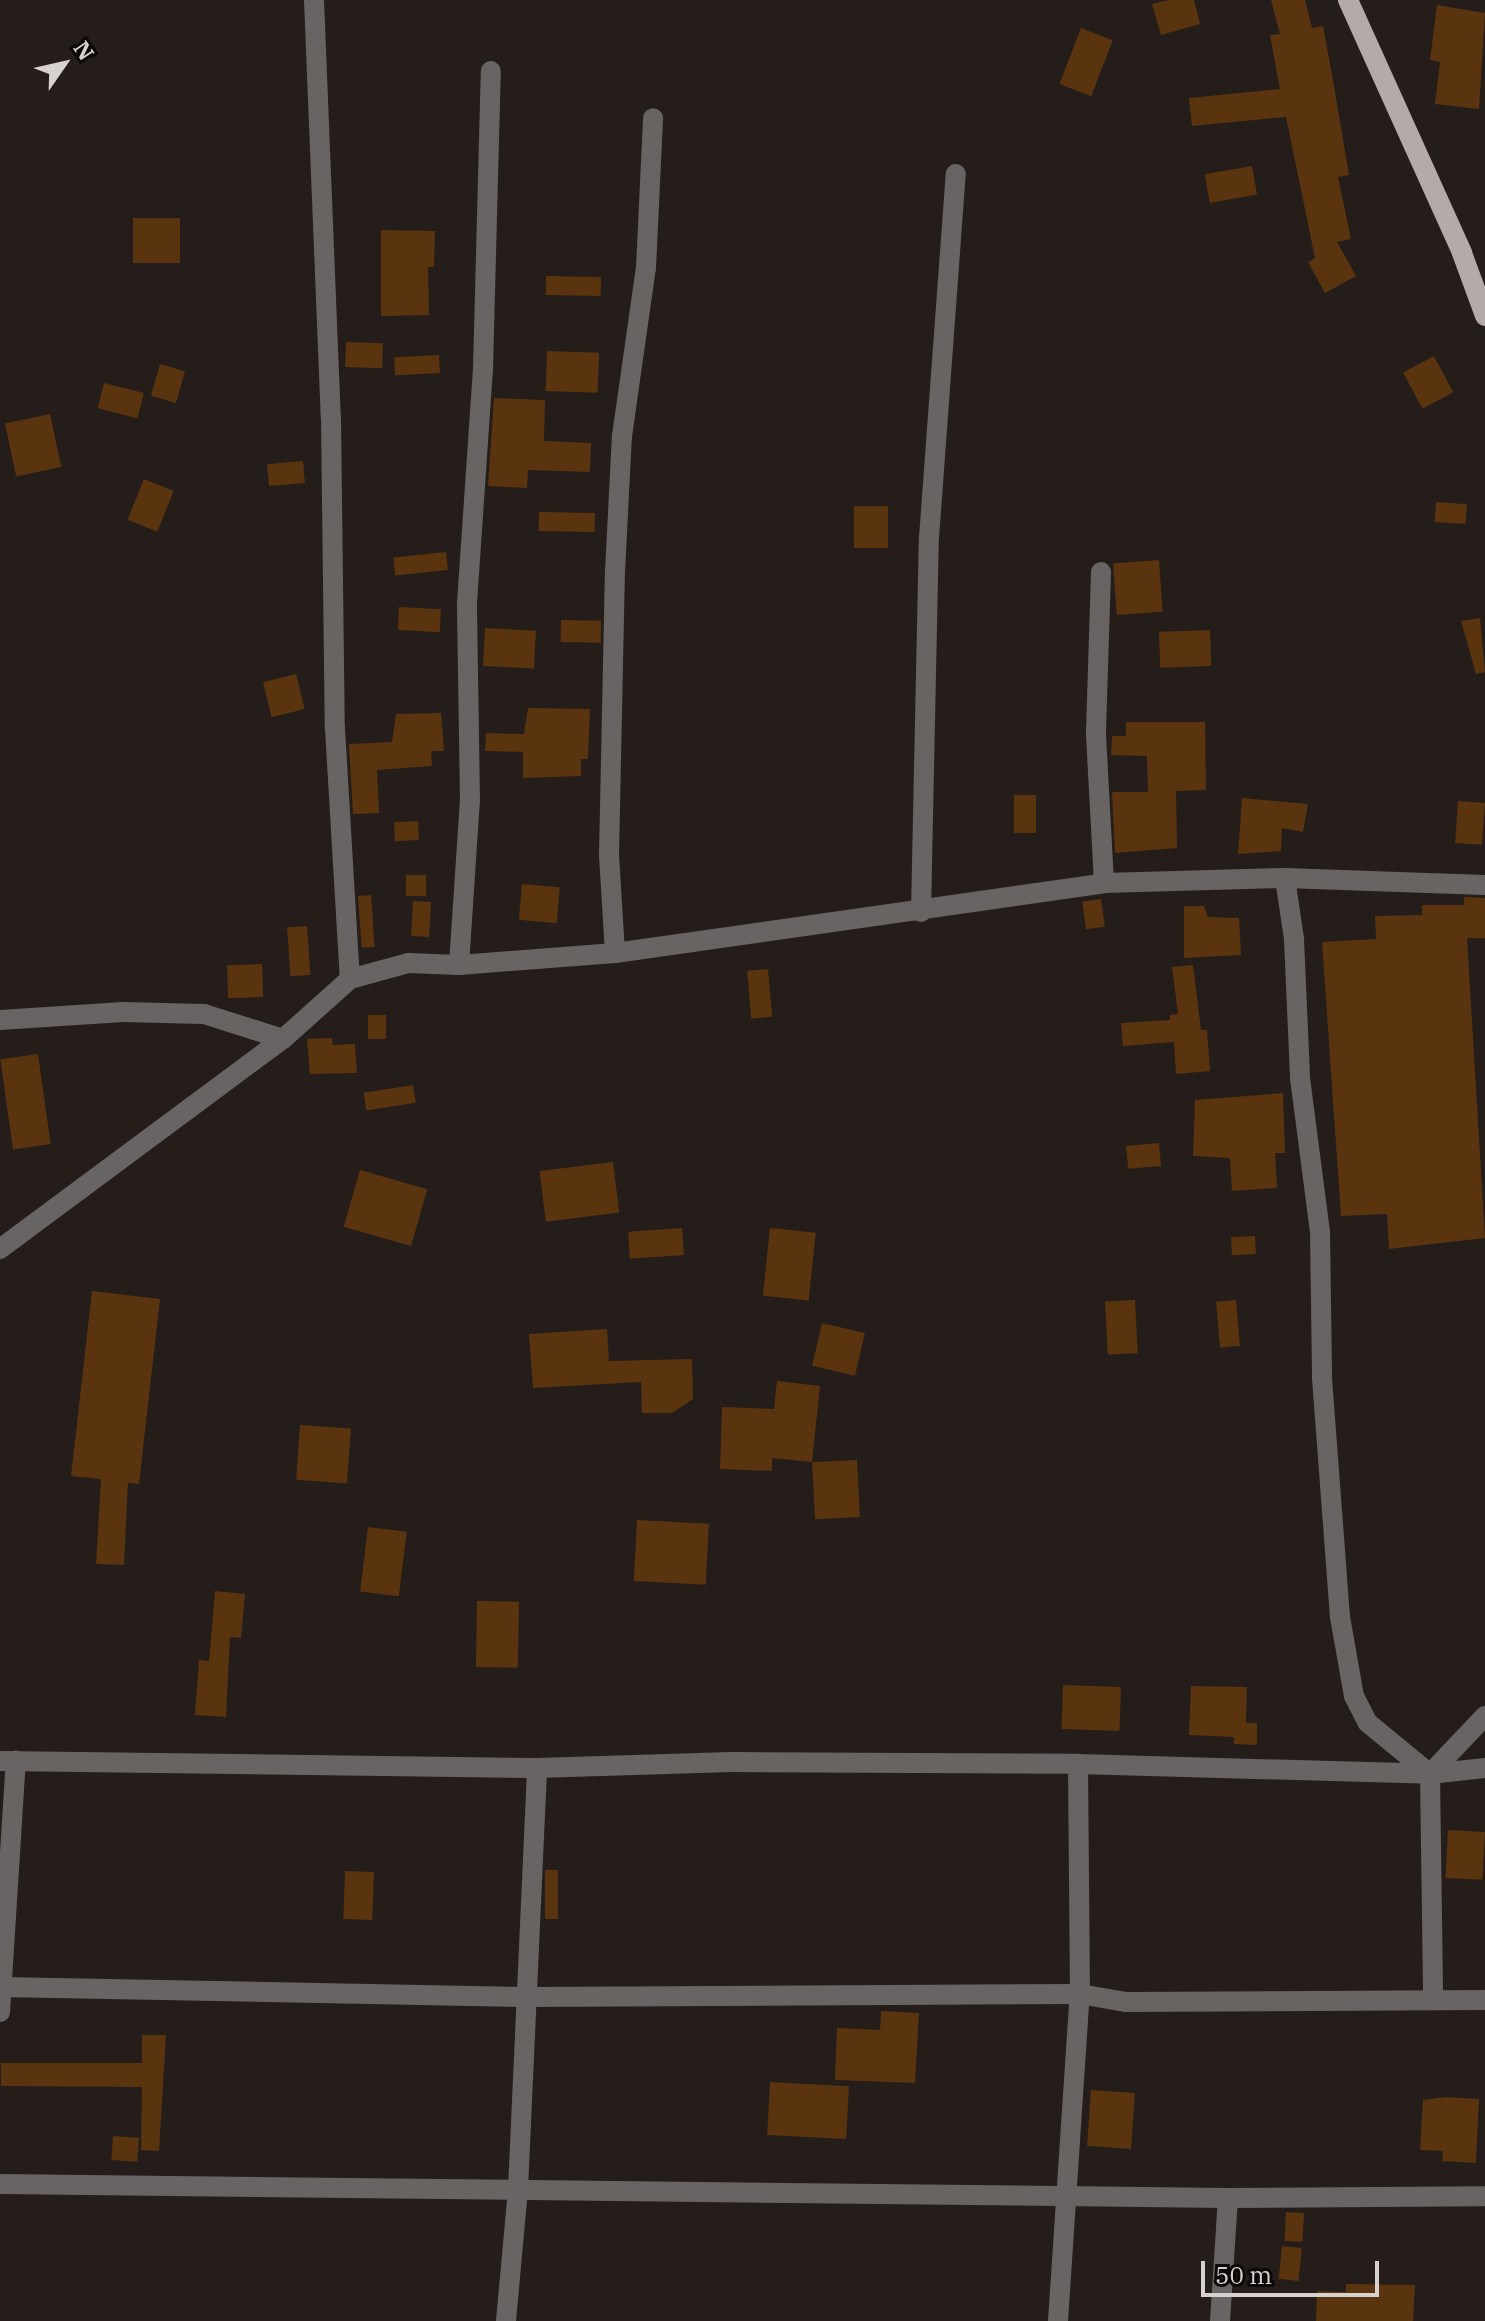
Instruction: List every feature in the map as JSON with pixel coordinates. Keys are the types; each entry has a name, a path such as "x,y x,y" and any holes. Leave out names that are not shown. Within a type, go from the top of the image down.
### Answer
{"main road":[{"path":"1348,0 1462,253 1485,316"}],"street":[{"path":"314,0 331,418 335,729 350,979"},
{"path":"459,965 470,800 467,603 483,369 491,71"},
{"path":"615,953 609,855 616,557 622,436 646,268 653,118"},
{"path":"921,912 929,538 956,174"},
{"path":"1101,572 1096,735 1104,883"},
{"path":"1285,878 1294,939 1300,1078 1320,1231 1322,1378 1340,1617 1354,1696 1368,1723 1430,1774"},
{"path":"0,1249 283,1039 350,979 408,963 459,965 615,953 921,912 1104,883 1285,878 1485,885"},
{"path":"0,1020 123,1012 204,1014 283,1039"},
{"path":"1433,1998 1430,1774 1485,1716"},
{"path":"0,2012 8,1761 537,1768 731,1762 1078,1764 1430,1774 1485,1768"},
{"path":"1058,2321 1063,2193 1080,1994 1078,1764"},
{"path":"506,2321 518,2189 537,1768"},
{"path":"2,1987 528,1997 1080,1994 1126,2002 1485,2000"},
{"path":"0,2184 1063,2193 1228,2198 1485,2196"},
{"path":"1220,2321 1228,2198"}],"building":[{"path":"1194,0 1200,24 1161,35 1152,4"},
{"path":"1271,0 1305,0 1312,28 1323,26 1333,80 1349,175 1338,177 1351,239 1337,242 1356,276 1325,293 1308,262 1315,258 1286,117 1192,126 1189,98 1280,89 1270,35 1280,34"},
{"path":"1437,5 1485,13 1479,109 1435,104 1440,62 1430,60"},
{"path":"1081,28 1113,40 1091,96 1059,84"},
{"path":"1252,166 1257,195 1210,203 1205,174"},
{"path":"133,218 180,218 180,263 133,263"},
{"path":"381,230 435,231 434,267 428,267 429,315 381,316"},
{"path":"546,276 601,277 601,296 546,295"},
{"path":"346,342 383,343 382,368 345,367"},
{"path":"547,351 599,353 598,393 546,391"},
{"path":"439,355 440,373 395,375 394,357"},
{"path":"1434,356 1453,392 1422,409 1403,372"},
{"path":"160,364 185,371 176,403 151,396"},
{"path":"104,383 144,393 137,418 98,408"},
{"path":"494,398 545,400 544,441 591,443 590,472 528,470 527,488 488,486"},
{"path":"50,414 61,467 16,476 5,424"},
{"path":"303,461 305,483 269,486 267,464"},
{"path":"144,479 174,491 157,532 128,520"},
{"path":"1436,502 1467,504 1466,524 1435,522"},
{"path":"854,506 888,506 888,548 854,548"},
{"path":"539,512 595,513 595,532 539,531"},
{"path":"446,552 448,570 395,575 393,558"},
{"path":"1159,560 1163,612 1117,615 1113,563"},
{"path":"399,607 441,609 440,632 398,630"},
{"path":"1480,618 1485,672 1476,674 1461,621"},
{"path":"561,620 601,621 601,643 561,642"},
{"path":"485,628 536,631 534,669 483,666"},
{"path":"1210,630 1211,666 1160,668 1159,632"},
{"path":"296,674 305,709 272,717 263,682"},
{"path":"528,708 590,709 588,759 581,759 581,776 523,778 523,752 485,751 486,733 524,734"},
{"path":"441,713 444,751 431,751 432,766 377,770 379,813 353,814 349,744 392,742 396,714"},
{"path":"1126,722 1205,722 1206,790 1176,791 1177,848 1115,853 1112,792 1148,792 1147,756 1111,755 1112,736 1126,736"},
{"path":"1014,795 1036,795 1036,833 1014,833"},
{"path":"1242,798 1308,804 1303,832 1282,828 1281,851 1238,854"},
{"path":"1458,801 1485,803 1482,845 1455,843"},
{"path":"418,821 419,840 395,841 394,822"},
{"path":"406,875 426,875 426,896 406,896"},
{"path":"522,884 560,887 557,923 519,920"},
{"path":"371,895 375,947 362,948 358,896"},
{"path":"1464,897 1485,898 1485,938 1467,938 1485,1238 1389,1249 1387,1214 1341,1216 1322,942 1376,939 1375,916 1422,915 1422,905 1464,905"},
{"path":"1101,899 1105,927 1086,929 1082,902"},
{"path":"413,901 431,902 429,937 411,936"},
{"path":"1184,906 1204,906 1208,917 1239,918 1241,955 1184,958"},
{"path":"307,926 310,975 290,976 287,927"},
{"path":"262,964 263,997 228,998 227,965"},
{"path":"1193,965 1201,1030 1207,1030 1210,1071 1176,1074 1174,1042 1123,1046 1121,1023 1170,1020 1170,1015 1178,1014 1172,967"},
{"path":"768,969 772,1017 751,1019 747,971"},
{"path":"368,1015 386,1015 386,1039 368,1039"},
{"path":"332,1038 333,1045 355,1044 357,1073 310,1074 307,1039"},
{"path":"38,1054 51,1144 13,1149 0,1059"},
{"path":"413,1085 416,1103 366,1111 364,1093"},
{"path":"1283,1093 1285,1153 1275,1153 1277,1188 1232,1191 1230,1158 1193,1156 1195,1100"},
{"path":"1159,1143 1161,1166 1128,1169 1126,1146"},
{"path":"613,1162 619,1213 546,1222 540,1171"},
{"path":"360,1170 427,1189 411,1246 344,1227"},
{"path":"682,1228 684,1255 630,1259 628,1232"},
{"path":"770,1228 816,1233 809,1300 763,1296"},
{"path":"1255,1236 1256,1254 1232,1255 1231,1237"},
{"path":"92,1291 160,1299 139,1484 128,1483 124,1565 96,1564 101,1479 71,1476"},
{"path":"1135,1300 1138,1353 1108,1354 1105,1302"},
{"path":"1236,1300 1240,1346 1220,1348 1216,1302"},
{"path":"822,1323 865,1333 855,1376 812,1366"},
{"path":"607,1329 609,1361 692,1359 693,1399 672,1413 642,1413 641,1382 533,1388 529,1334"},
{"path":"777,1381 820,1386 812,1462 772,1458 772,1471 720,1469 722,1407 774,1409"},
{"path":"300,1425 351,1429 347,1483 296,1480"},
{"path":"857,1460 860,1517 815,1519 812,1462"},
{"path":"637,1520 709,1524 706,1585 634,1581"},
{"path":"368,1527 407,1532 399,1596 360,1592"},
{"path":"215,1591 245,1594 241,1638 230,1637 226,1717 195,1715 199,1660 209,1661"},
{"path":"477,1601 519,1602 518,1668 476,1667"},
{"path":"1063,1685 1121,1687 1119,1731 1061,1729"},
{"path":"1191,1686 1247,1687 1246,1723 1257,1723 1257,1745 1234,1744 1234,1737 1189,1735"},
{"path":"1448,1830 1485,1832 1482,1880 1445,1878"},
{"path":"545,1870 558,1870 558,1919 545,1919"},
{"path":"345,1871 374,1872 372,1920 343,1919"},
{"path":"881,2011 919,2013 915,2083 835,2080 837,2028 880,2030"},
{"path":"142,2035 166,2035 159,2151 141,2150 142,2087 1,2086 1,2063 142,2063"},
{"path":"770,2082 849,2086 846,2139 767,2135"},
{"path":"1091,2090 1135,2093 1131,2149 1087,2146"},
{"path":"1445,2097 1479,2099 1476,2163 1442,2161 1443,2151 1420,2150 1423,2100"},
{"path":"113,2136 139,2138 137,2162 111,2160"},
{"path":"1286,2212 1304,2213 1302,2242 1284,2241"},
{"path":"1282,2246 1302,2248 1298,2281 1279,2279"},
{"path":"1346,2284 1415,2285 1413,2321 1316,2321 1317,2291 1346,2292"}]}
